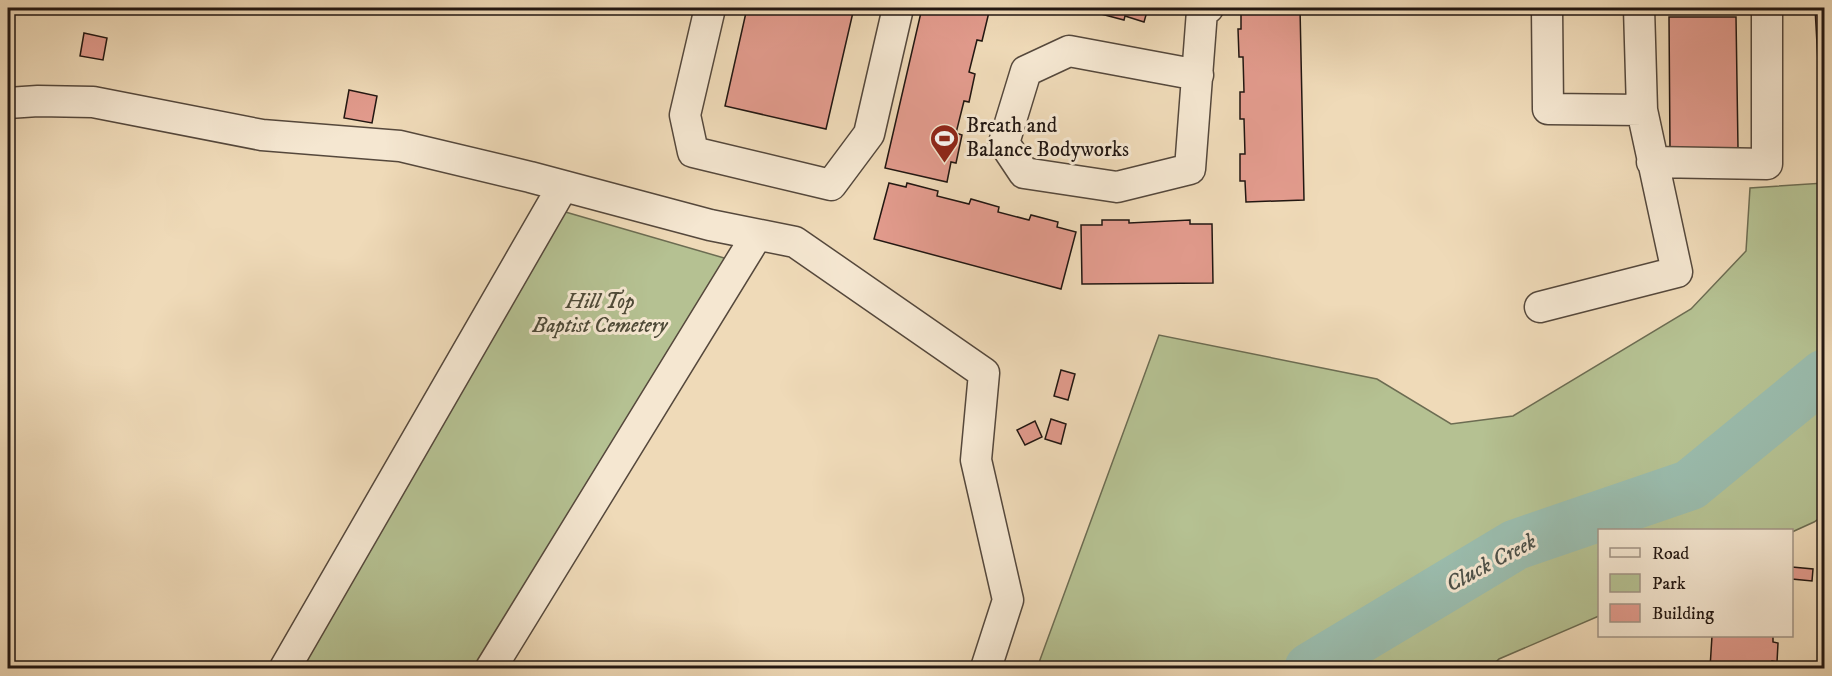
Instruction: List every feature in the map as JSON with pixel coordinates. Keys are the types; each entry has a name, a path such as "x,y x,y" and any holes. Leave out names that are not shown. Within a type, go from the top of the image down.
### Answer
{"lane":[{"path":"710,8 686,115 693,153 831,185 869,134 898,8"},
{"path":"1198,75 1069,51 1026,71 1004,143 1024,173 1117,187 1190,169 1198,75 1202,12 1208,8"},
{"path":"1547,8 1548,110 1642,110"},
{"path":"1540,307 1677,272 1642,110 1639,8"},
{"path":"1652,162 1767,165 1767,8"},
{"path":"8,103 93,102 262,135 400,146 710,225 795,242 984,373 976,460 1008,600 986,669"},
{"path":"285,669 563,186"},
{"path":"491,669 757,235"}],"green space":[{"path":"1824,183 1824,515 1814,522 1793,532 1793,529 1598,529 1598,616 1499,659 1490,668 1037,668 1159,335 1377,379 1451,424 1513,416 1691,309 1746,251 1750,188"},
{"name":"Hill Top Baptist Cemetery","path":"562,211 731,260 480,668 302,668"}],"building":[{"path":"747,8 854,8 826,129 725,106"},
{"path":"922,8 983,8 983,11 989,12 982,41 977,40 969,72 975,74 969,102 964,101 956,133 962,135 956,163 951,162 947,182 885,168"},
{"path":"1093,8 1148,8 1144,22 1125,16 1124,20 1097,13 1098,9"},
{"path":"1300,8 1304,200 1246,202 1245,181 1240,181 1240,154 1245,154 1244,119 1240,119 1240,92 1244,92 1243,57 1239,57 1238,29 1241,29 1241,9"},
{"path":"1815,8 1824,8 1824,133 1822,133"},
{"path":"1669,17 1736,17 1738,148 1670,149"},
{"path":"84,33 107,38 103,60 80,56"},
{"path":"349,90 377,96 372,123 344,118"},
{"path":"889,183 906,187 907,183 938,191 937,196 969,204 971,199 999,207 998,212 1029,220 1031,215 1058,222 1057,227 1076,232 1061,289 874,239"},
{"path":"1102,220 1129,220 1129,223 1190,220 1190,224 1212,224 1213,283 1082,284 1081,225 1102,225"},
{"path":"1061,370 1075,374 1068,400 1054,396"},
{"path":"1051,419 1066,424 1061,444 1045,439"},
{"path":"1035,421 1042,437 1025,445 1017,430"},
{"path":"1793,567 1813,569 1812,581 1793,579"},
{"path":"1712,637 1773,637 1773,642 1778,643 1777,662 1772,661 1771,668 1710,668"}],"waterway":[{"name":"Cluck Creek","path":"1310,668 1515,545 1690,485 1824,375"}],"place":[{"name":"Breath and Balance Bodyworks","path":"945,164"}]}
